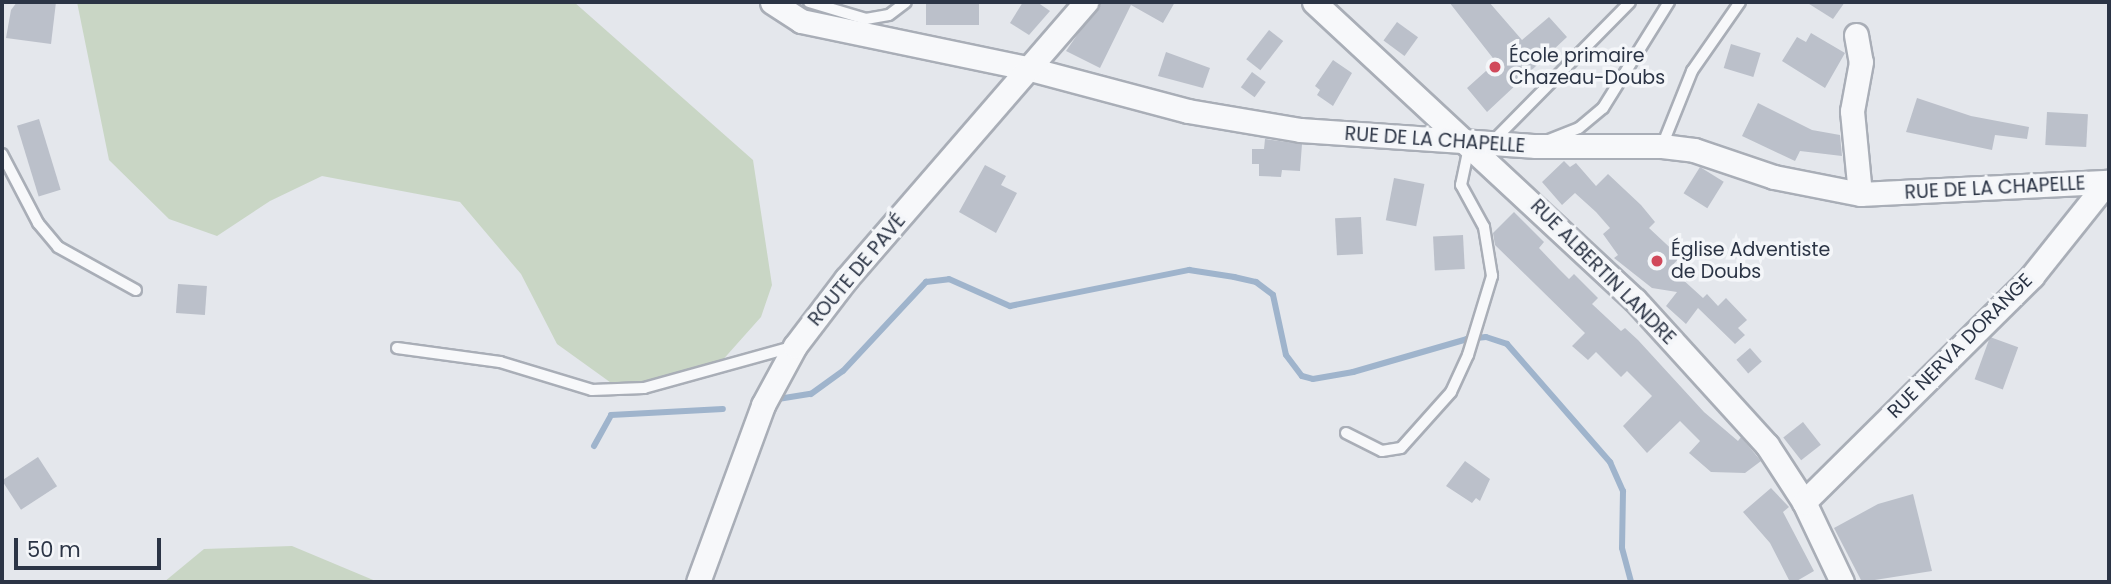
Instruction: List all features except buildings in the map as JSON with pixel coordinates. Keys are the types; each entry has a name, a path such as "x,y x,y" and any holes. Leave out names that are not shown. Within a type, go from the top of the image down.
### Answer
{"street":[{"name":"RUE DE LA CHAPELLE","path":"772,2 801,21 1030,69 1188,111 1286,127 1397,139 1536,146 1662,146 1694,149 1774,177 1860,194 2108,182"},
{"name":"ROUTE DE PAVÉ","path":"698,582 763,405 795,346 846,279 1086,2"},
{"name":"RUE ALBERTIN LANDRE","path":"1321,4 1476,141 1635,300 1767,445 1804,502 1842,582"},
{"path":"1856,35 1861,62 1852,111 1860,194"},
{"name":"RUE NERVA DORANGE","path":"1804,502 2032,276 2108,182"}],"lane":[{"path":"809,2 866,19 889,15 906,2"},
{"path":"1346,433 1382,451 1401,448 1451,392 1468,355 1492,276 1483,227 1461,185 1476,141 1630,2"},
{"path":"1536,146 1579,128 1603,108 1669,2"},
{"path":"1662,146 1692,71 1740,2"},
{"path":"2,154 38,223 58,247 136,290"},
{"path":"397,348 500,362 592,390 644,388 795,346"}],"green space":[{"path":"77,2 574,2 753,160 772,285 761,317 712,372 661,385 614,385 557,344 521,274 460,202 322,176 270,201 217,236 169,219 109,160"},
{"path":"292,546 378,582 164,582 204,549"}],"waterway":[{"path":"778,399 811,394 843,371 926,282 949,279 1010,306 1189,270 1234,277 1256,282 1273,295 1286,355 1302,376 1313,379 1353,372 1467,339 1486,337 1507,344 1610,462 1623,491 1622,548 1631,582"},
{"path":"594,446 611,415 723,409"}],"place":[{"name":"École primaire Chazeau-Doubs","path":"1495,67"},
{"name":"Église Adventiste de Doubs","path":"1657,261"}]}
